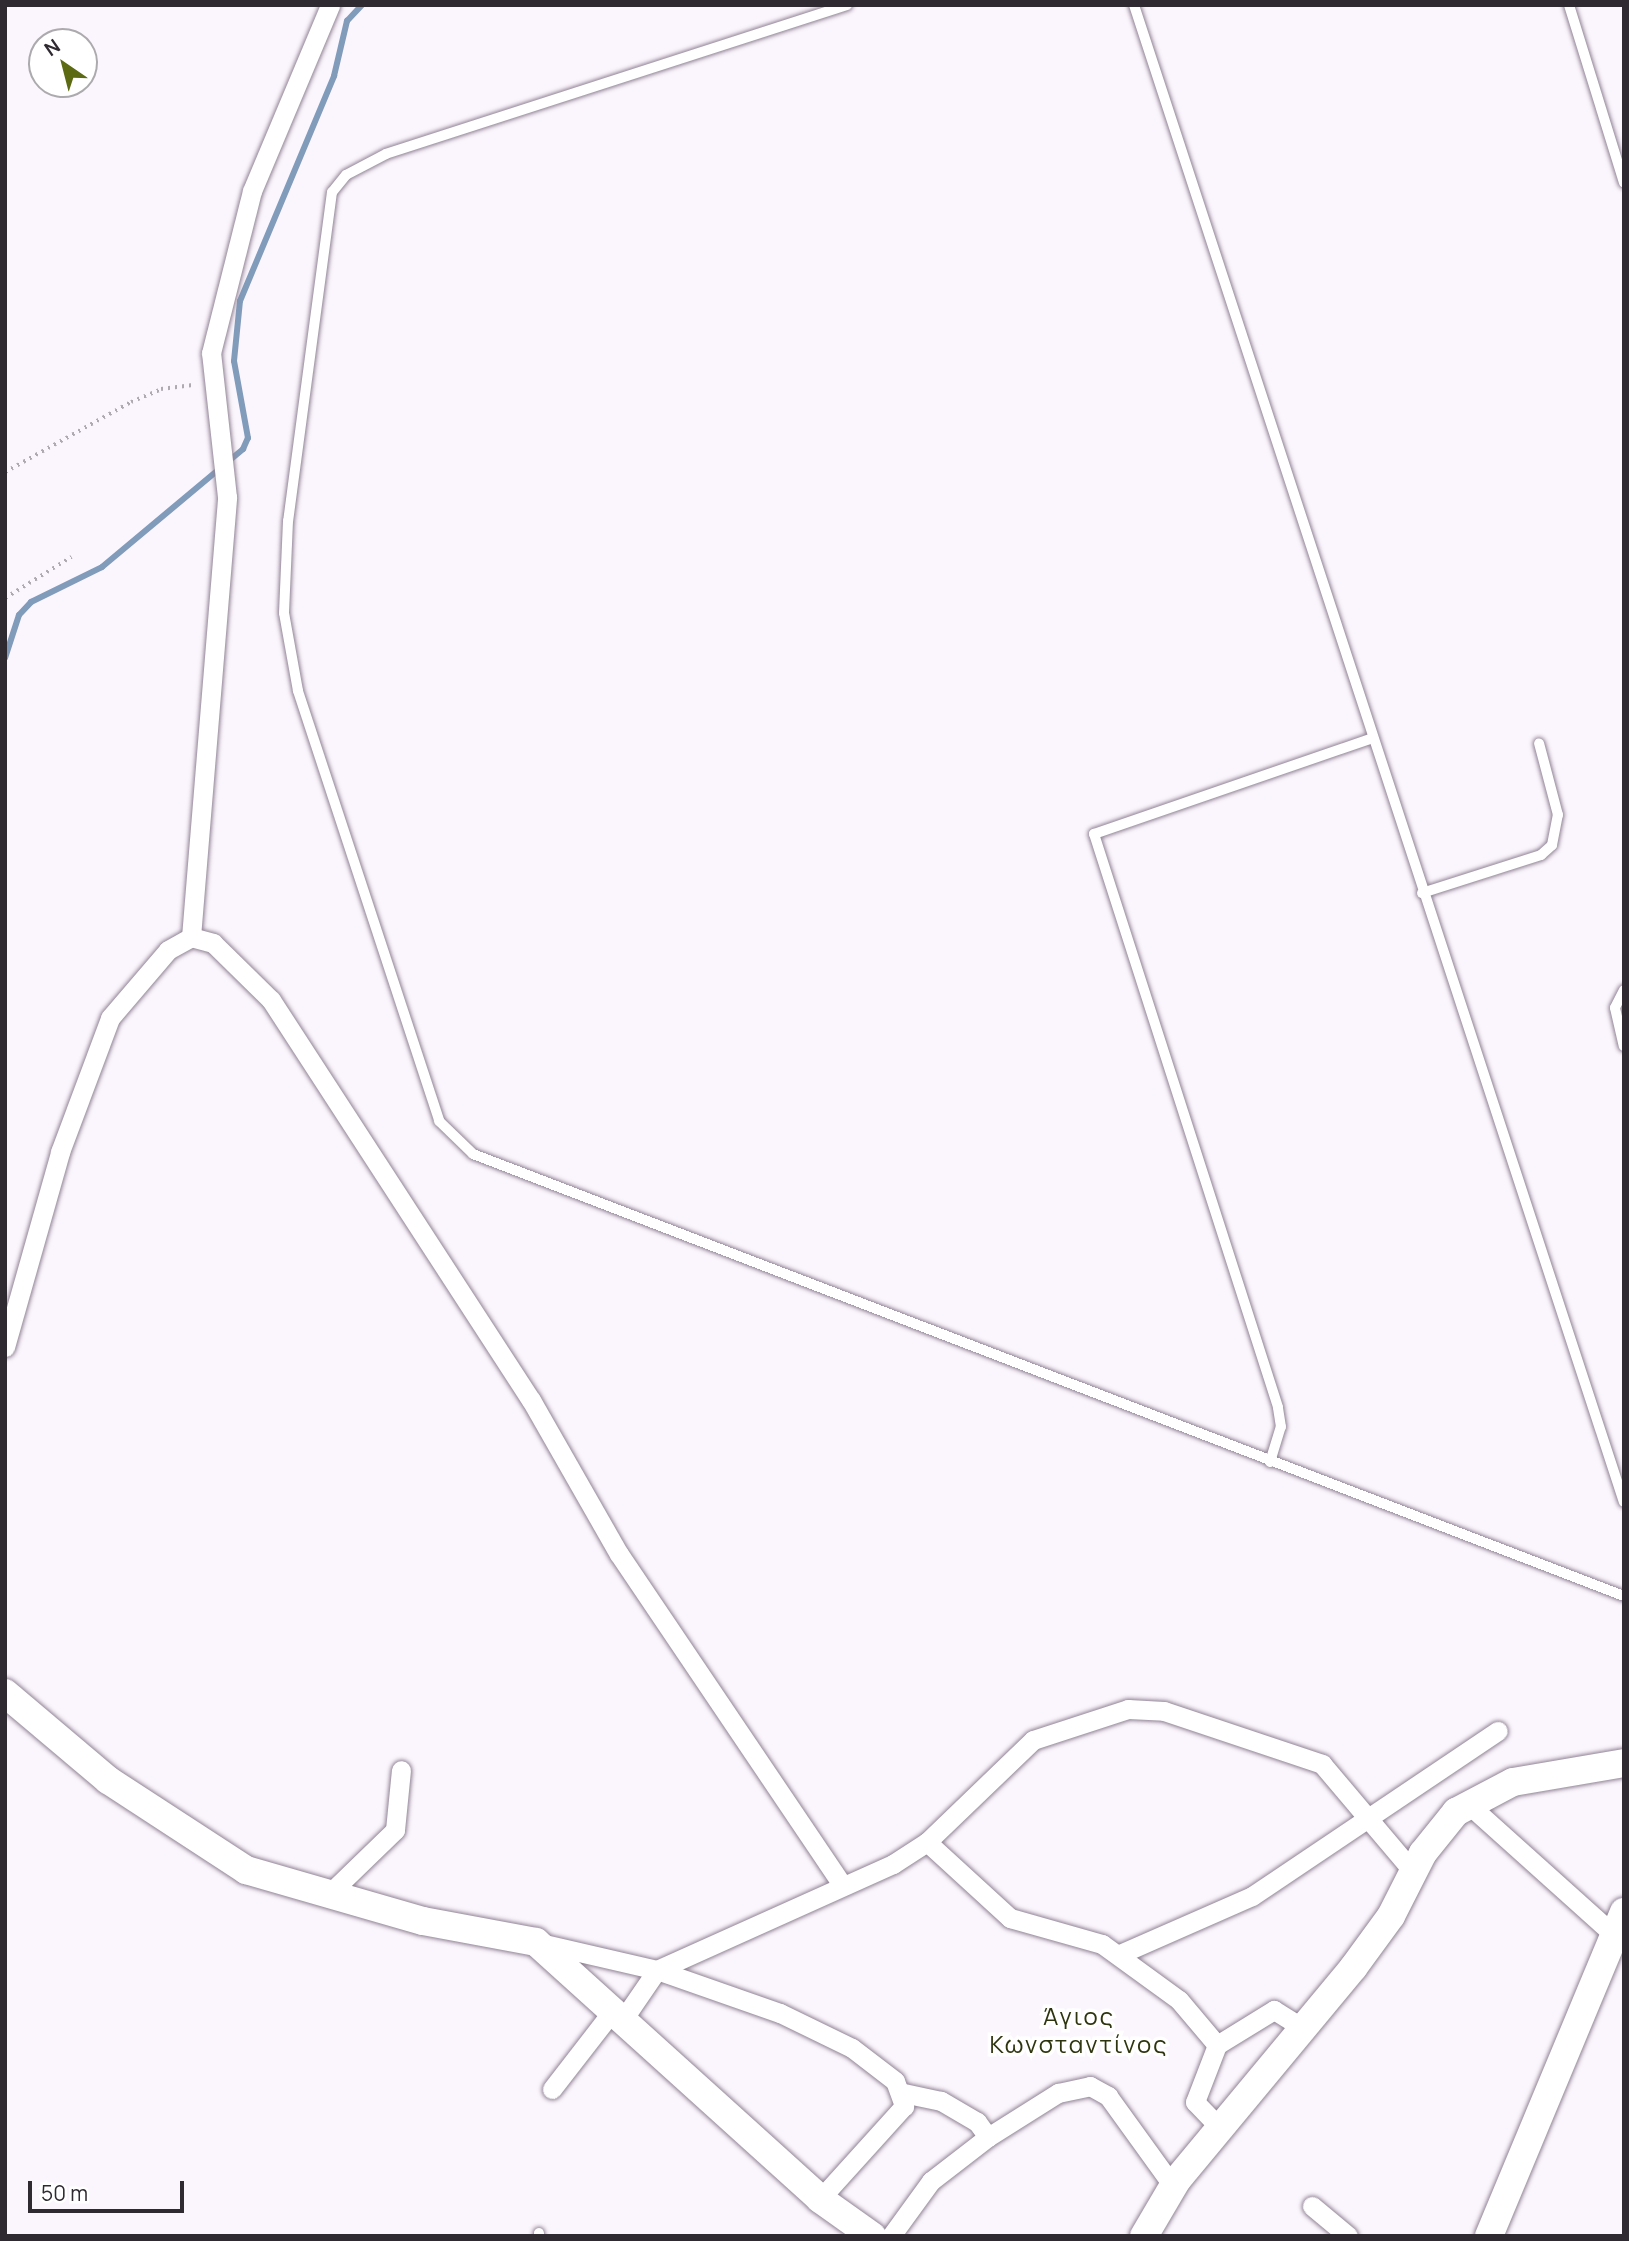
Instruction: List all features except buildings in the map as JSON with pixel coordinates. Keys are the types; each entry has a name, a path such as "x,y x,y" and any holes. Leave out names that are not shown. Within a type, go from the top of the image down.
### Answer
{"street":[{"path":"5,1347 60,1152 110,1018 138,979 191,937 226,476 211,383 219,313 253,191 330,5"},
{"path":"191,937 236,960 271,1000 531,1400 620,1554 842,1885"},
{"path":"5,1693 108,1780 227,1860 329,1894 657,1970 827,2033 904,2093 941,2101 977,2122 988,2137"},
{"path":"552,2089 657,1970 842,1885 927,1842 1033,1740 1128,1709 1164,1711 1322,1764 1414,1873"},
{"path":"1120,1954 1252,1896 1498,1731"},
{"path":"1144,2236 1173,2186 1301,2027 1353,1968 1434,1838 1467,1803 1539,1775 1624,1763"},
{"path":"329,1894 395,1830 401,1770"},
{"path":"1467,1803 1620,1923 1489,2236"},
{"path":"927,1842 1010,1918 1074,1931 1120,1954 1179,2000 1217,2045"},
{"path":"536,1942 619,2013 820,2199 872,2236"},
{"path":"1221,2129 1195,2102 1217,2045 1274,2010 1301,2027"},
{"path":"891,2236 931,2181 988,2137 1058,2094 1090,2086 1108,2096 1173,2186"},
{"path":"820,2199 899,2113 904,2093"},
{"path":"1312,2206 1348,2236"}],"lane":[{"path":"847,5 386,154 346,175 326,211 284,564 284,612 298,691 425,1093 454,1141 473,1154 1624,1596"},
{"path":"1134,5 1422,893 1624,1502"},
{"path":"1569,5 1624,183"},
{"path":"1270,1462 1280,1427 1278,1407 1094,834 1373,738"},
{"path":"1422,893 1541,855 1552,845 1558,815 1539,743"},
{"path":"1624,990 1615,1008 1624,1046"}],"path":[{"path":"5,472 161,389 211,383"},
{"path":"5,598 71,557"}],"waterway":[{"path":"5,658 19,615 31,602 102,567 243,449 248,438 234,361 240,301 334,76 347,21 362,5"}],"district":[{"name":"Άγιος Κωνσταντίνος","path":"1079,2030"}]}
